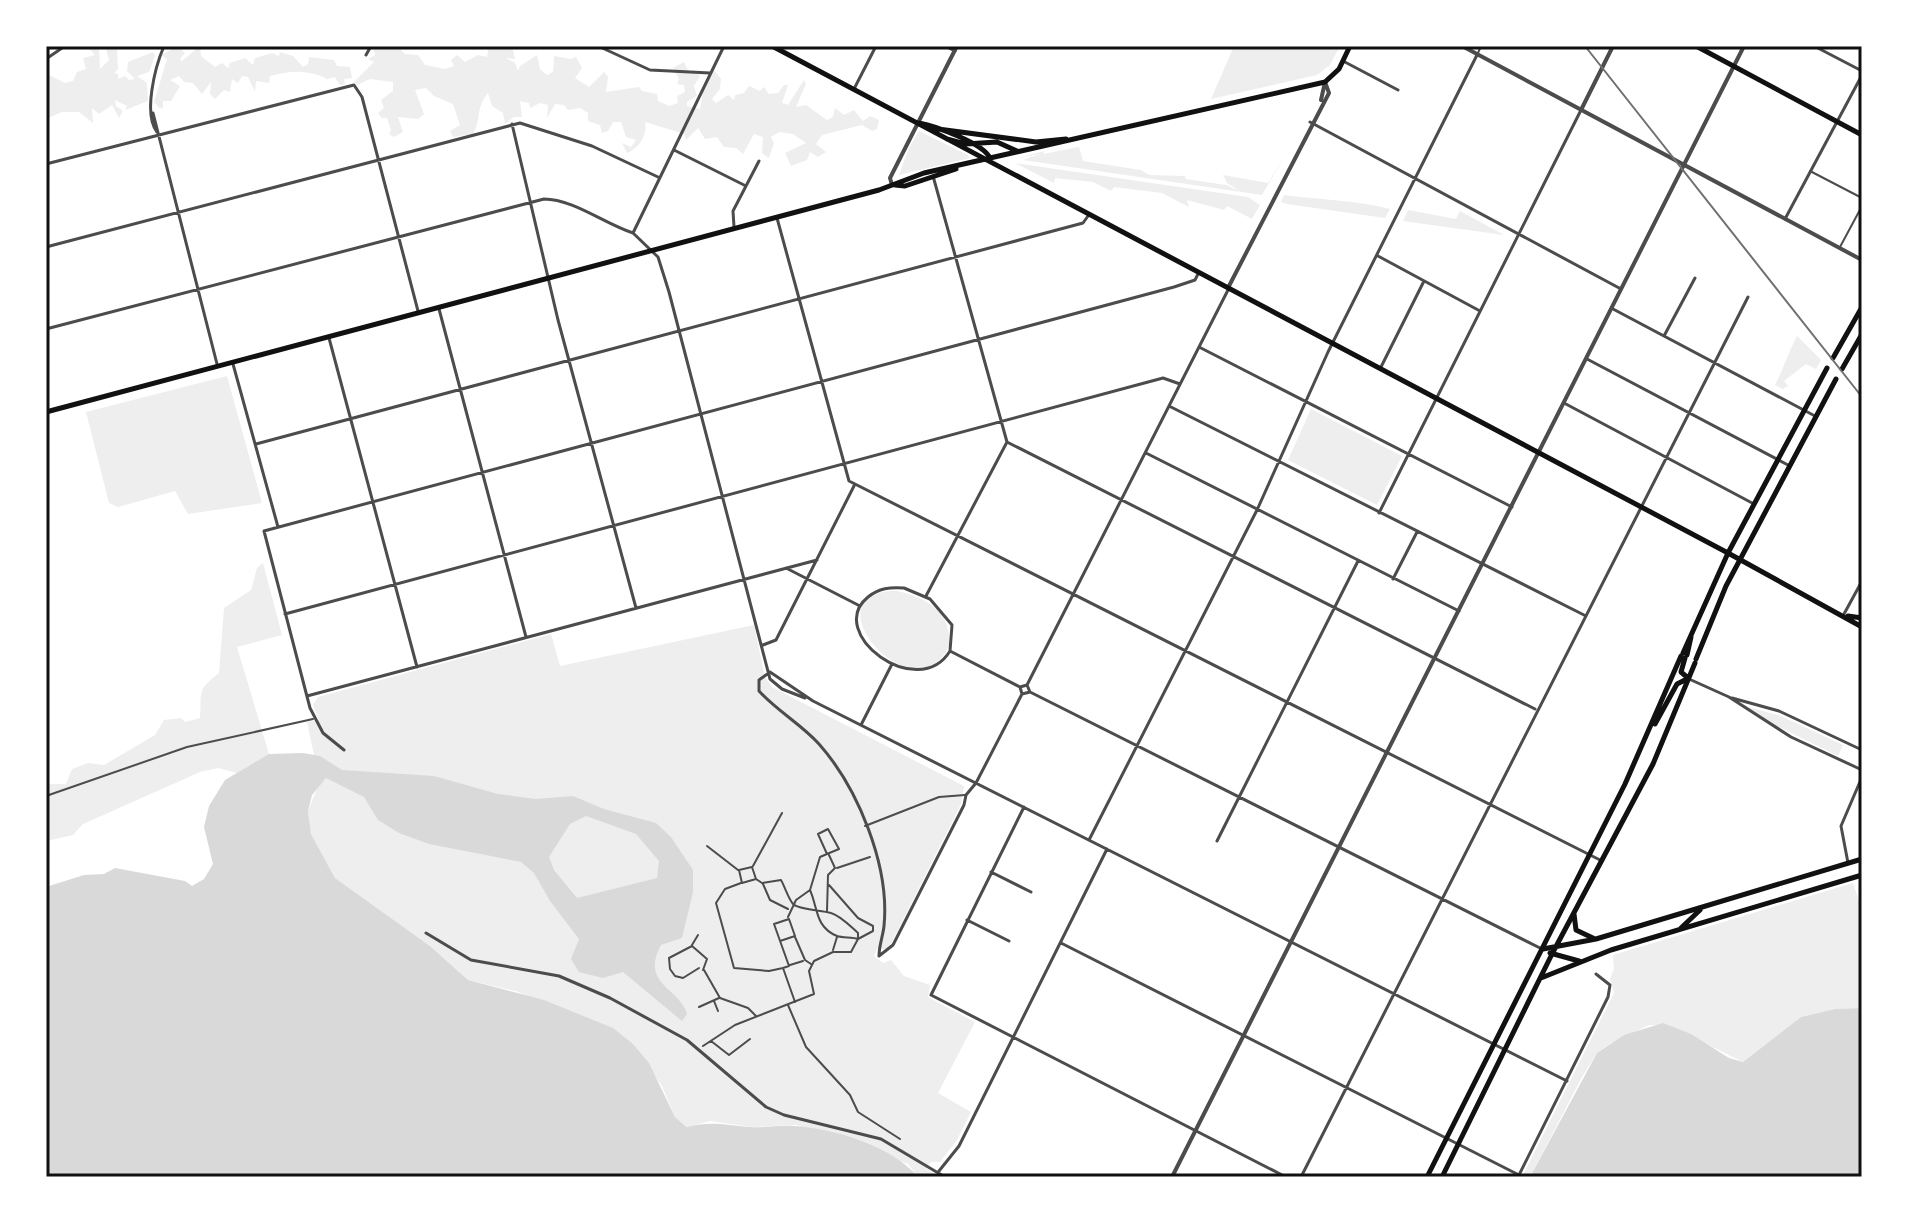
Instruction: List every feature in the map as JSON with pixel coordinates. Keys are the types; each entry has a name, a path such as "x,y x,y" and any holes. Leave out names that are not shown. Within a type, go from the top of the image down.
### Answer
{"main road":[{"path":"772,46 1381,367 1846,615 1862,627"},
{"path":"46,412 549,280 1018,152 1325,82 1337,71 1350,46"},
{"path":"1696,46 1862,135"},
{"path":"918,123 972,143 987,152 990,160"},
{"path":"938,129 1036,142 1075,139"},
{"path":"942,138 972,143 997,142 1018,152"},
{"path":"1833,358 1862,307"},
{"path":"1842,369 1862,334"},
{"path":"1427,1177 1590,855 1684,656 1691,632 1728,553 1827,368"},
{"path":"1442,1177 1556,946 1653,764 1740,559 1836,379"},
{"path":"1846,615 1862,618"},
{"path":"1684,656 1682,673 1688,679"},
{"path":"1651,727 1677,684 1688,679"},
{"path":"1542,949 1596,939 1862,859"},
{"path":"1540,979 1579,961 1862,875"},
{"path":"1680,929 1703,907"},
{"path":"1575,911 1576,930 1596,939"},
{"path":"1542,949 1579,961"}],"street":[{"path":"46,59 65,46"},
{"path":"164,46 155,70 153,111 218,368"},
{"path":"366,55 371,46"},
{"path":"598,46 650,70 710,73"},
{"path":"633,233 724,46"},
{"path":"854,89 876,46"},
{"path":"893,185 890,178 956,48 945,46"},
{"path":"1462,46 1862,260"},
{"path":"1089,840 1257,510 1333,342 1481,46"},
{"path":"1379,513 1613,46"},
{"path":"1172,1177 1744,46"},
{"path":"1785,219 1862,73 1814,46"},
{"path":"1343,61 1398,90"},
{"path":"950,651 1020,687 1027,685 1321,103 1325,82"},
{"path":"46,164 346,85 356,86 419,314"},
{"path":"1310,122 1621,289"},
{"path":"46,247 512,124 525,123 583,142 658,177"},
{"path":"512,124 549,280 636,608"},
{"path":"672,149 746,186"},
{"path":"735,229 732,214 759,161"},
{"path":"1810,171 1862,198"},
{"path":"932,175 1007,442 1536,710"},
{"path":"46,329 530,202 556,200 633,233 659,259 770,672 813,701 1567,1081"},
{"path":"1840,248 1862,206"},
{"path":"256,444 1083,223 1089,213"},
{"path":"777,218 847,478 1602,861"},
{"path":"1376,255 1480,311"},
{"path":"344,750 328,739 314,718 264,531 1174,287 1195,280 1200,271"},
{"path":"1664,336 1695,278"},
{"path":"1381,367 1424,281"},
{"path":"1301,1177 1488,803 1748,297"},
{"path":"439,309 526,637"},
{"path":"1612,309 1815,416"},
{"path":"329,338 417,667"},
{"path":"1199,347 1512,507"},
{"path":"1587,359 1788,465"},
{"path":"233,364 278,527"},
{"path":"285,614 1163,378 1180,384"},
{"path":"1564,403 1754,504"},
{"path":"1169,406 1584,615"},
{"path":"926,596 1007,442"},
{"path":"1146,453 1459,611"},
{"path":"763,645 776,640 855,484"},
{"path":"1393,579 1417,532"},
{"path":"307,696 817,560"},
{"path":"1217,841 1358,561"},
{"path":"786,568 860,606"},
{"path":"1846,615 1862,581"},
{"path":"888,587 910,589 926,596 951,621 954,633 950,651 939,664 924,670 892,664 862,639 857,623 860,606 871,595 888,587"},
{"path":"861,725 892,664"},
{"path":"770,672 759,680 759,691 819,744 852,796 865,826 883,894 884,925 879,956 887,952 897,938 964,805 966,795 976,783 1022,694 1020,687"},
{"path":"1688,679 1729,697 1779,711 1862,750"},
{"path":"1027,685 1030,692 1542,949"},
{"path":"1022,694 1030,692"},
{"path":"1729,697 1773,727 1862,770"},
{"path":"46,796 187,747 314,718"},
{"path":"1848,863 1841,826 1862,777"},
{"path":"865,826 947,794 966,795"},
{"path":"1024,807 930,993 1286,1177"},
{"path":"782,813 752,867 770,900 789,910"},
{"path":"811,964 805,960 795,936 789,910 810,890 820,857 828,854 839,849 828,829 818,834 828,854 835,868"},
{"path":"707,846 739,870 742,883"},
{"path":"939,1171 959,1146 1107,849"},
{"path":"827,912 828,875 835,868 870,857"},
{"path":"739,870 752,867"},
{"path":"991,872 1031,892"},
{"path":"756,879 725,889 716,903 734,968 769,971 805,960"},
{"path":"762,883 781,880 794,905"},
{"path":"810,890 820,924 837,936 858,939 872,933 873,926 858,918 829,885"},
{"path":"794,905 827,912 849,925 858,939"},
{"path":"789,919 774,924 789,966"},
{"path":"967,920 1009,941"},
{"path":"426,933 471,960 559,976 610,998 687,1040 766,1107 784,1115 881,1139 945,1177"},
{"path":"692,946 707,959 699,969 683,978 675,976 670,969 670,956 692,946 698,935"},
{"path":"780,941 795,936"},
{"path":"833,952 837,936"},
{"path":"703,1046 735,1025 815,993 809,971 811,964 833,952 851,952 858,939"},
{"path":"1061,943 1518,1176 1610,990 1608,981 1596,974"},
{"path":"783,968 795,1002"},
{"path":"699,969 720,998 748,1008 757,1017"},
{"path":"699,1007 720,998"},
{"path":"713,1000 718,1011"},
{"path":"788,1004 806,1047 850,1095 858,1112 900,1139"},
{"path":"712,1039 729,1055 750,1039"}],"shaded area":[{"path":"87,46 99,46 100,69 109,60 105,46 117,46 118,69 114,73 118,74 118,79 125,76 129,80 135,79 127,71 128,62 153,52 155,56 149,72 137,76 147,83 148,101 125,110 127,106 115,100 116,106 123,111 119,118 112,105 99,114 92,108 93,123 79,112 62,112 46,119 49,75 65,83 73,81 77,72 86,69 83,58 95,55"},
{"path":"178,46 185,53 180,59 182,61 200,46 201,56 215,67 222,63 228,68 230,63 245,58 253,65 255,58 272,53 279,56 280,52 293,56 303,67 308,64 309,57 334,60 337,66 350,67 352,78 344,79 345,84 340,85 335,77 327,79 305,72 285,73 270,76 269,83 256,81 255,92 248,77 242,76 238,83 232,79 230,92 224,90 215,99 210,94 211,82 202,94 193,83 184,82 179,76 170,80 180,86 171,101 163,101 163,108 159,108 154,102 167,59 161,55"},
{"path":"373,46 397,46 405,54 418,55 425,65 445,69 454,66 451,60 457,55 465,62 478,55 487,57 489,46 512,46 515,59 506,58 515,63 518,71 520,66 537,55 540,69 547,75 553,72 554,56 576,57 582,68 575,78 589,87 604,72 608,77 606,92 639,87 642,91 657,94 658,101 669,106 678,103 677,96 685,92 684,85 677,84 679,79 673,68 684,62 689,72 694,70 700,76 694,86 697,96 687,102 687,106 700,109 705,81 714,70 721,79 720,89 712,99 716,103 728,95 734,100 735,95 744,93 749,86 760,91 764,87 769,94 778,93 784,85 788,85 782,103 788,105 804,80 806,84 796,107 806,105 827,120 833,117 835,108 844,115 854,110 863,121 870,116 879,120 877,129 872,131 862,125 822,135 816,144 826,152 818,157 810,152 807,160 791,166 785,153 806,143 793,134 779,132 771,137 774,143 769,158 762,153 763,137 754,134 743,154 736,148 724,147 717,137 705,139 698,128 686,140 684,134 645,122 645,133 640,142 627,153 622,143 631,147 636,140 626,137 621,122 613,122 608,131 602,133 600,125 588,121 588,113 580,108 568,110 564,105 555,104 547,118 548,105 540,103 530,108 529,103 520,101 522,117 514,117 505,124 503,113 492,106 488,93 481,104 473,134 453,137 450,131 460,125 453,104 434,96 426,88 415,90 424,114 418,119 398,117 403,132 394,137 389,134 391,130 387,118 382,118 378,113 384,108 381,100 393,91 393,82 370,79 357,85 354,82 374,62 368,59 375,55"},
{"path":"1234,46 1340,46 1330,65 1317,75 1211,99"},
{"path":"919,131 968,155 970,158 899,175"},
{"path":"1079,147 1083,161 1141,170 1149,175 1185,176 1186,179 1226,185 1241,192 1023,160 1040,154 1017,158"},
{"path":"1287,152 1262,195 1241,192 1227,183 1223,175 1268,183"},
{"path":"1015,163 1248,197 1260,205 1252,219 1227,206 1224,210 1187,200 1189,207 1162,193 1114,187 1111,191 1093,182 1055,178 1054,183"},
{"path":"1284,195 1390,209 1385,218 1287,204 1281,202"},
{"path":"1408,210 1456,219 1460,211 1504,235 1403,221"},
{"path":"1797,336 1821,360 1816,369 1806,364 1784,381 1788,386 1783,389 1775,385"},
{"path":"227,376 262,503 188,514 175,491 118,507 109,503 86,412"},
{"path":"1311,409 1402,456 1377,505 1288,460"},
{"path":"263,563 282,635 237,647 269,754 237,773 218,768 200,772 83,824 73,835 46,841 46,784 66,784 72,769 88,763 104,765 155,735 164,720 181,718 185,722 200,718 202,692 219,673 224,608 251,590 257,568"},
{"path":"897,591 936,608 946,624 949,646 933,665 913,668 892,661 875,646 863,627 861,610 871,596"},
{"path":"754,625 765,677 772,687 964,786 961,804 891,944 886,949 877,949 874,956 883,963 891,960 904,976 930,985 928,997 975,1022 938,1093 971,1112 957,1140 940,1162 931,1162 926,1168 937,1177 918,1177 908,1164 796,1125 751,1127 710,1121 688,1127 675,1117 662,1086 633,1044 516,991 468,980 430,946 335,878 311,834 308,811 318,786 336,768 314,755 307,722 319,720 313,705 318,697 551,634 560,666"},
{"path":"1745,706 1781,716 1843,745 1838,756 1775,725"},
{"path":"303,753 320,756 342,770 434,776 498,794 535,799 573,796 604,809 656,823 671,837 693,870 693,892 682,938 661,945 655,969 663,984 683,1005 687,1014 682,1021 623,972 603,978 579,972 571,959 579,939 550,901 534,873 521,862 429,844 399,833 378,820 364,797 326,778 312,795 308,811 311,834 335,878 430,946 468,980 544,1000 613,1028 633,1044 649,1063 675,1117 687,1127 718,1124 826,1130 878,1148 907,1166 918,1177 46,1177 46,887 84,875 104,874 115,868 185,881 192,886 204,879 213,864 204,827 209,806 225,780 269,754","holes":["586,816 636,834 659,861 657,878 577,898 554,870 549,857 570,824"]},
{"path":"1853,883 1862,910 1862,1008 1835,1009 1801,1017 1743,1062 1668,1025 1649,1025 1611,1043 1597,1053 1582,1077 1530,1177 1522,1177 1614,993 1610,979 1614,969 1613,955"},
{"path":"1862,1008 1862,1177 1530,1177 1597,1053 1624,1035 1663,1023 1691,1034 1729,1058 1743,1062 1801,1017 1835,1009"}],"railway":[{"path":"1585,46 1862,397"}]}
